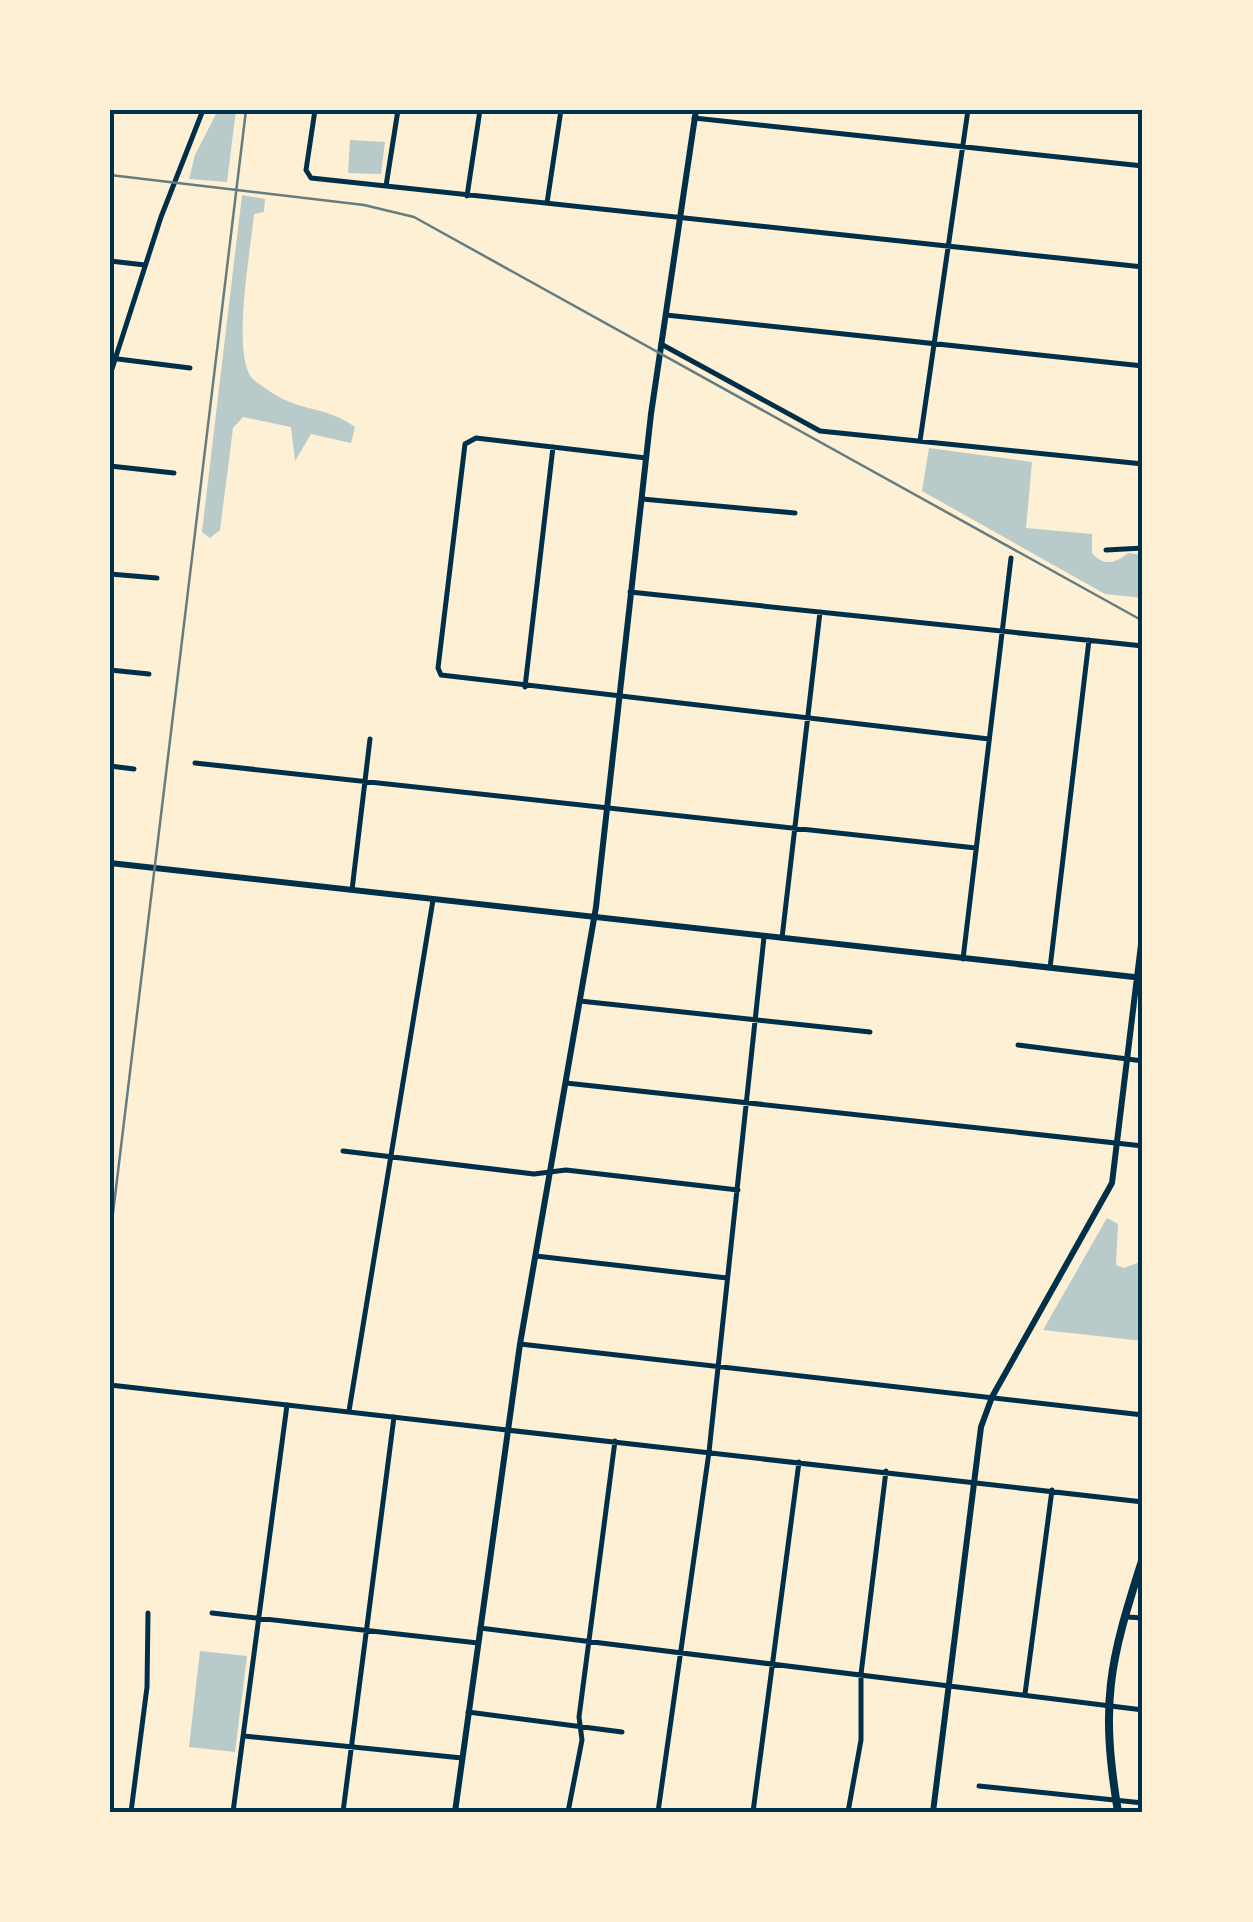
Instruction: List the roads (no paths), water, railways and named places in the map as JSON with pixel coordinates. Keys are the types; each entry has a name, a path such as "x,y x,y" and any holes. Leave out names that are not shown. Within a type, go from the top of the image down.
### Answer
{"main road":[{"path":"455,1812 520,1344 594,918 646,458 695,114"},
{"path":"110,863 1140,978"},
{"path":"933,1812 981,1427 992,1397 1112,1183 1120,1144 1143,928"},
{"path":"1118,1812 1106,1706 1124,1616 1143,1558"}],"street":[{"path":"110,374 145,265 203,110"},
{"path":"315,110 308,174 467,196 1143,266"},
{"path":"386,186 398,110"},
{"path":"467,196 480,110"},
{"path":"547,203 561,110"},
{"path":"920,441 968,110"},
{"path":"695,114 1143,166"},
{"path":"110,261 145,265"},
{"path":"666,315 1143,366"},
{"path":"662,344 820,431 1143,464"},
{"path":"113,358 190,368"},
{"path":"646,458 476,438 464,444 440,673 448,679 989,739"},
{"path":"525,686 553,447"},
{"path":"110,466 174,473"},
{"path":"642,499 795,513"},
{"path":"1106,550 1143,548"},
{"path":"963,959 1012,558"},
{"path":"110,574 156,578"},
{"path":"630,592 1143,646"},
{"path":"782,938 820,612"},
{"path":"1050,968 1089,640"},
{"path":"110,670 149,674"},
{"path":"352,890 370,739"},
{"path":"195,763 976,848"},
{"path":"110,766 134,769"},
{"path":"349,1411 433,900"},
{"path":"658,1812 708,1452 764,937"},
{"path":"580,1001 870,1032"},
{"path":"1018,1046 1143,1060"},
{"path":"566,1083 1143,1146"},
{"path":"344,1151 534,1174 566,1170 738,1190"},
{"path":"536,1256 728,1278"},
{"path":"520,1344 1143,1415"},
{"path":"110,1385 1143,1502"},
{"path":"233,1812 286,1404"},
{"path":"343,1812 394,1417"},
{"path":"568,1812 582,1740 589,1640 614,1441"},
{"path":"753,1812 799,1462"},
{"path":"848,1812 861,1740 862,1674 886,1471"},
{"path":"1026,1694 1052,1490"},
{"path":"131,1812 146,1687 148,1613"},
{"path":"212,1613 478,1643"},
{"path":"1124,1616 1143,1618"},
{"path":"480,1628 1143,1710"},
{"path":"468,1712 622,1732"},
{"path":"244,1736 462,1758"},
{"path":"979,1786 1143,1803"}],"railway":[{"path":"110,1238 246,110"},
{"path":"110,175 364,205 414,217 1143,621"}]}
